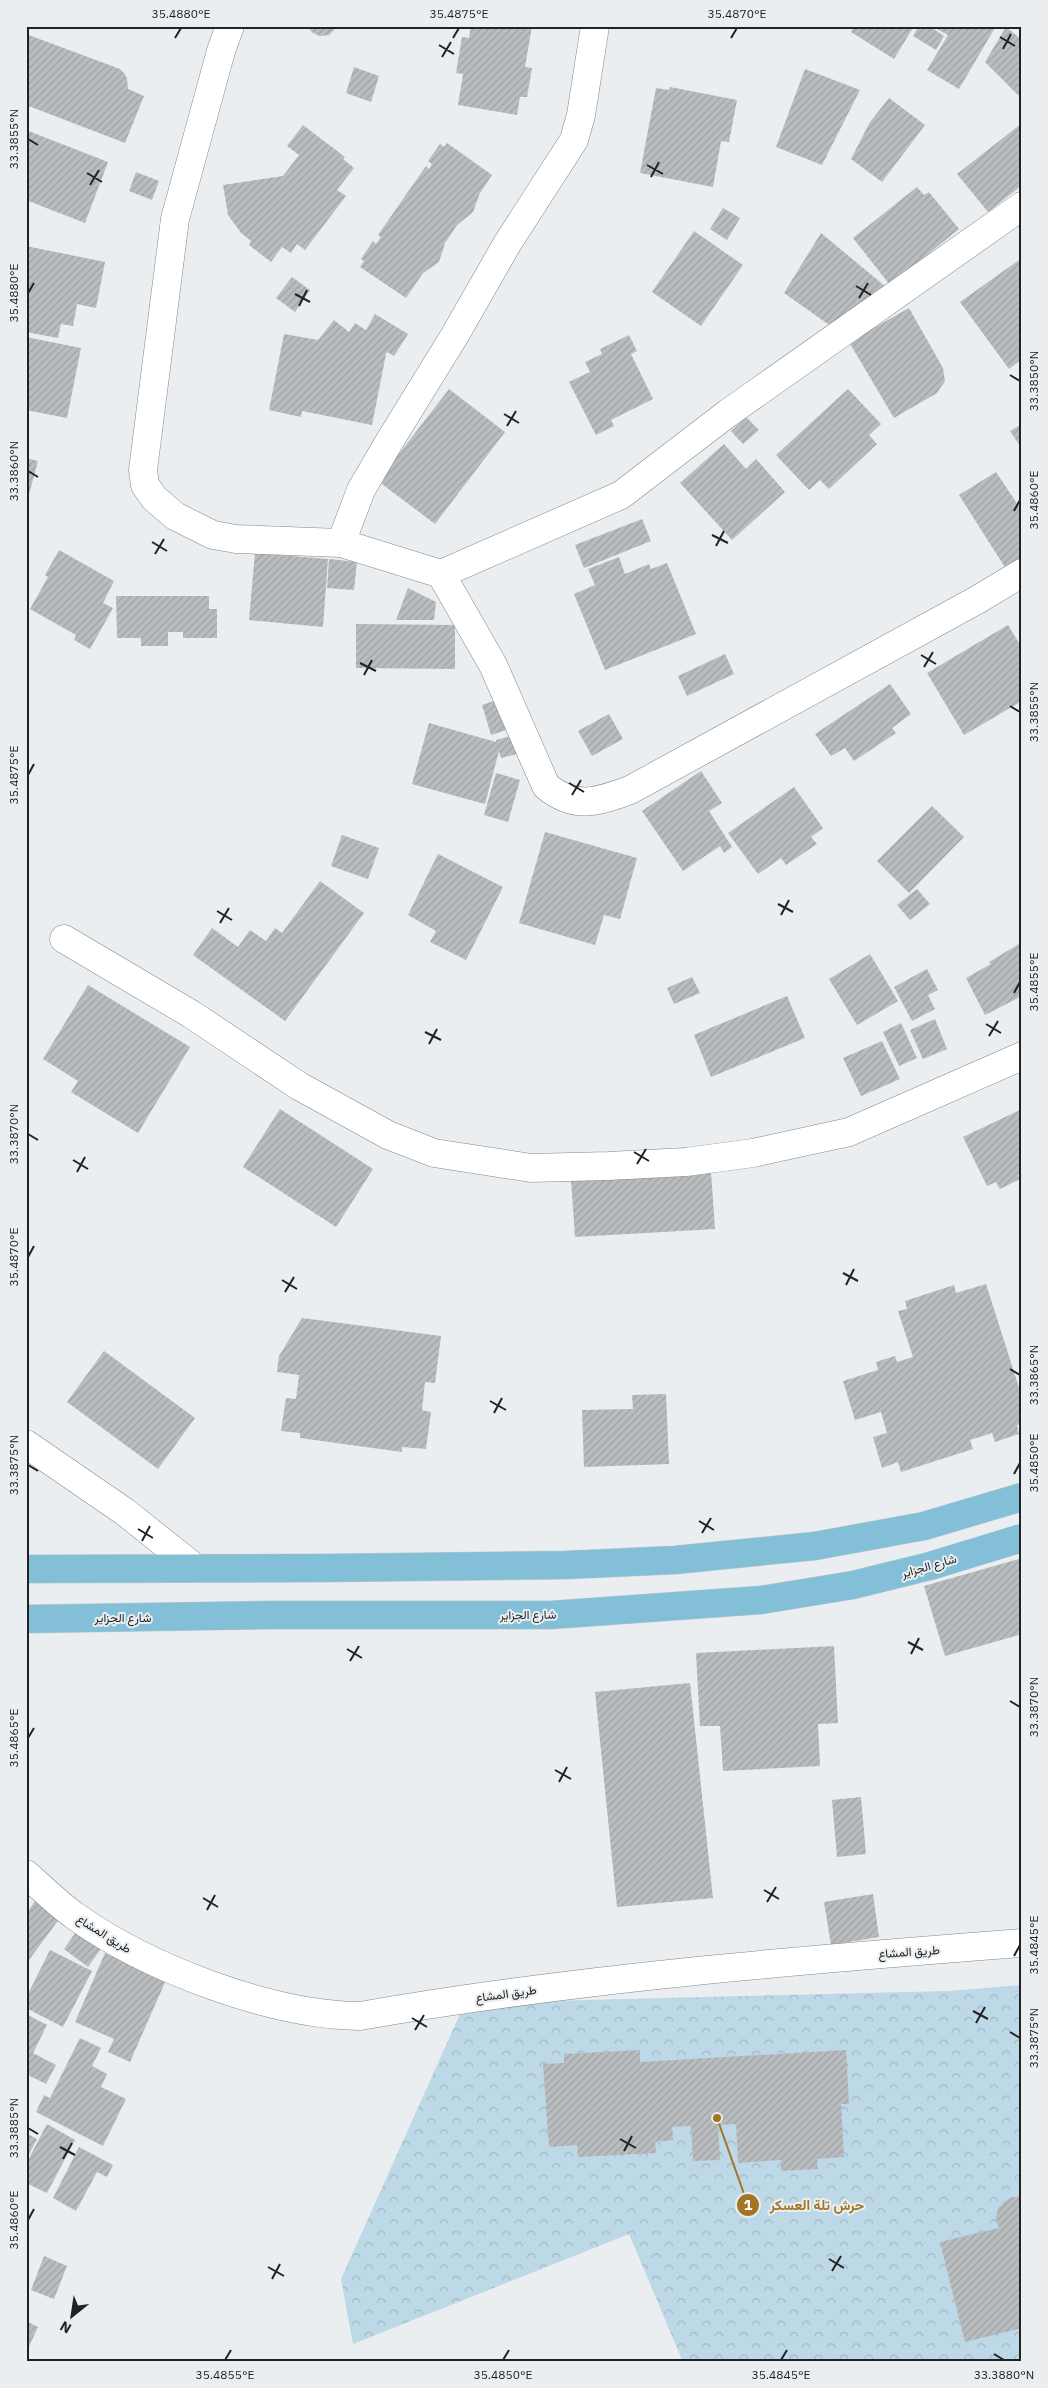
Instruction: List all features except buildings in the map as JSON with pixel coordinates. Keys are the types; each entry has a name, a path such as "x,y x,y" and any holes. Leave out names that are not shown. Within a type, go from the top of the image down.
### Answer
{"main road":[{"path":"26,1569 566,1565 675,1560 815,1546 924,1526 1022,1497"},
{"name":"شارع الجزاير","path":"26,1618 273,1615 552,1615 761,1600 853,1585 930,1566 1022,1538"}],"street":[{"path":"230,26 221,51 176,219 142,470 145,486 154,498 175,516 213,535 236,540 341,543 441,574 621,495 728,413 1022,206"},
{"path":"341,543 361,490 384,450 455,335 507,244 574,140 581,115 595,26"},
{"path":"441,574 493,665 546,786 557,795 588,803 630,790 977,600 1022,572"},
{"path":"64,939 191,1014 299,1086 388,1135 434,1153 531,1168 686,1162 753,1153 849,1132 1022,1056"},
{"path":"26,1444 125,1512 194,1567"},
{"name":"طريق المشاع","path":"26,1874 75,1916 134,1953 182,1974 272,2004 336,2016 360,2016 531,1990 768,1962 1022,1943"}],"green space":[{"path":"1022,1985 1022,2362 683,2362 629,2234 353,2344 341,2279 465,2003 948,1991"}],"place":[{"name":"حرش تلة العسكر","path":"717,2118"}]}
